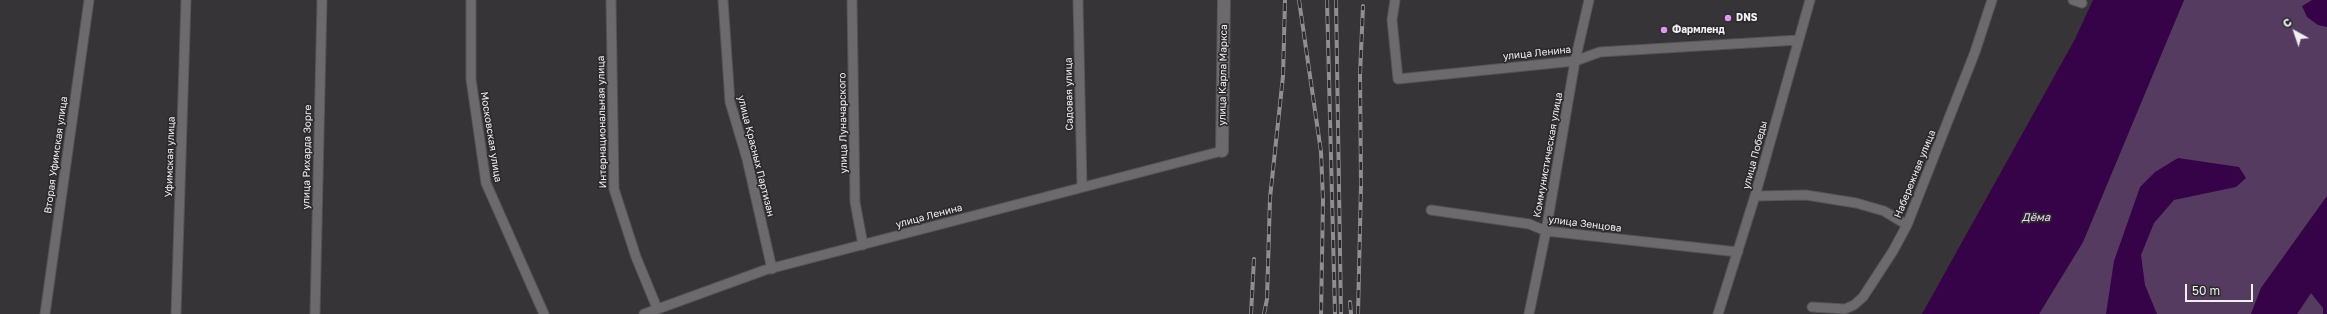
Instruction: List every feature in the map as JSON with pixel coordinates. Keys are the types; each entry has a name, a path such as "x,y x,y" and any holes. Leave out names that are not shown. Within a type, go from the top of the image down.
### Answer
{"street":[{"name":"Вторая Уфимская улица","path":"45,314 89,0"},
{"name":"Уфимская улица","path":"176,314 186,0"},
{"name":"улица Рихарда Зорге","path":"315,314 322,0"},
{"name":"Московская улица","path":"471,0 471,79 486,183 544,314"},
{"name":"Интернациональная улица","path":"611,0 614,189 636,257 657,308"},
{"name":"улица Красных Партизан","path":"722,0 730,102 747,159 772,269"},
{"name":"улица Луначарского","path":"852,0 855,202 863,245"},
{"name":"Садовая улица","path":"1078,0 1082,187"},
{"name":"улица Карла Маркса","path":"1222,150 1224,0"},
{"name":"улица Ленина","path":"1396,0 1392,20 1398,79 1575,61 1600,52 1798,40"},
{"name":"Коммунистическая улица","path":"1529,314 1546,231 1575,61 1589,0"},
{"name":"улица Победы","path":"1718,314 1755,196 1810,0"},
{"name":"Набережная улица","path":"1812,307 1844,309 1863,297 1893,252 1907,225 1975,52 1992,0"},
{"name":"улица Ленина","path":"644,314 657,308 772,269 1222,150"},
{"path":"1755,196 1806,195 1856,203 1884,211 1907,225"},
{"name":"улица Зенцова","path":"1431,210 1528,224 1546,231 1738,252"}],"shaded area":[{"path":"2184,0 2327,0 2327,196 2261,288 2251,314 2039,314 2083,242"},
{"path":"2311,293 2323,308 2323,314 2297,314"}],"water":[{"name":"Дёма","path":"2093,0 2184,0 2083,242 2039,314 1922,314 2075,39"},
{"path":"2312,0 2327,0 2327,27 2318,25 2307,17 2302,6"},
{"path":"2178,158 2239,167 2246,178 2236,187 2174,200 2154,223 2141,255 2145,285 2157,314 2106,314 2114,261 2140,187 2155,172"},
{"path":"2327,196 2327,314 2323,314 2323,308 2311,293 2297,314 2251,314 2261,288"}],"railway":[{"path":"1264,314 1267,299 1270,198 1283,76 1285,0"},
{"path":"1299,0 1321,152 1323,200 1321,314"},
{"path":"1327,0 1335,314"},
{"path":"1336,0 1341,314"},
{"path":"1358,314 1361,185 1360,75 1363,6"},
{"path":"1251,314 1254,259"},
{"path":"1350,302 1351,314"}],"place":[{"name":"DNS","path":"1728,18"},
{"name":"Фармленд","path":"1664,30"}]}
